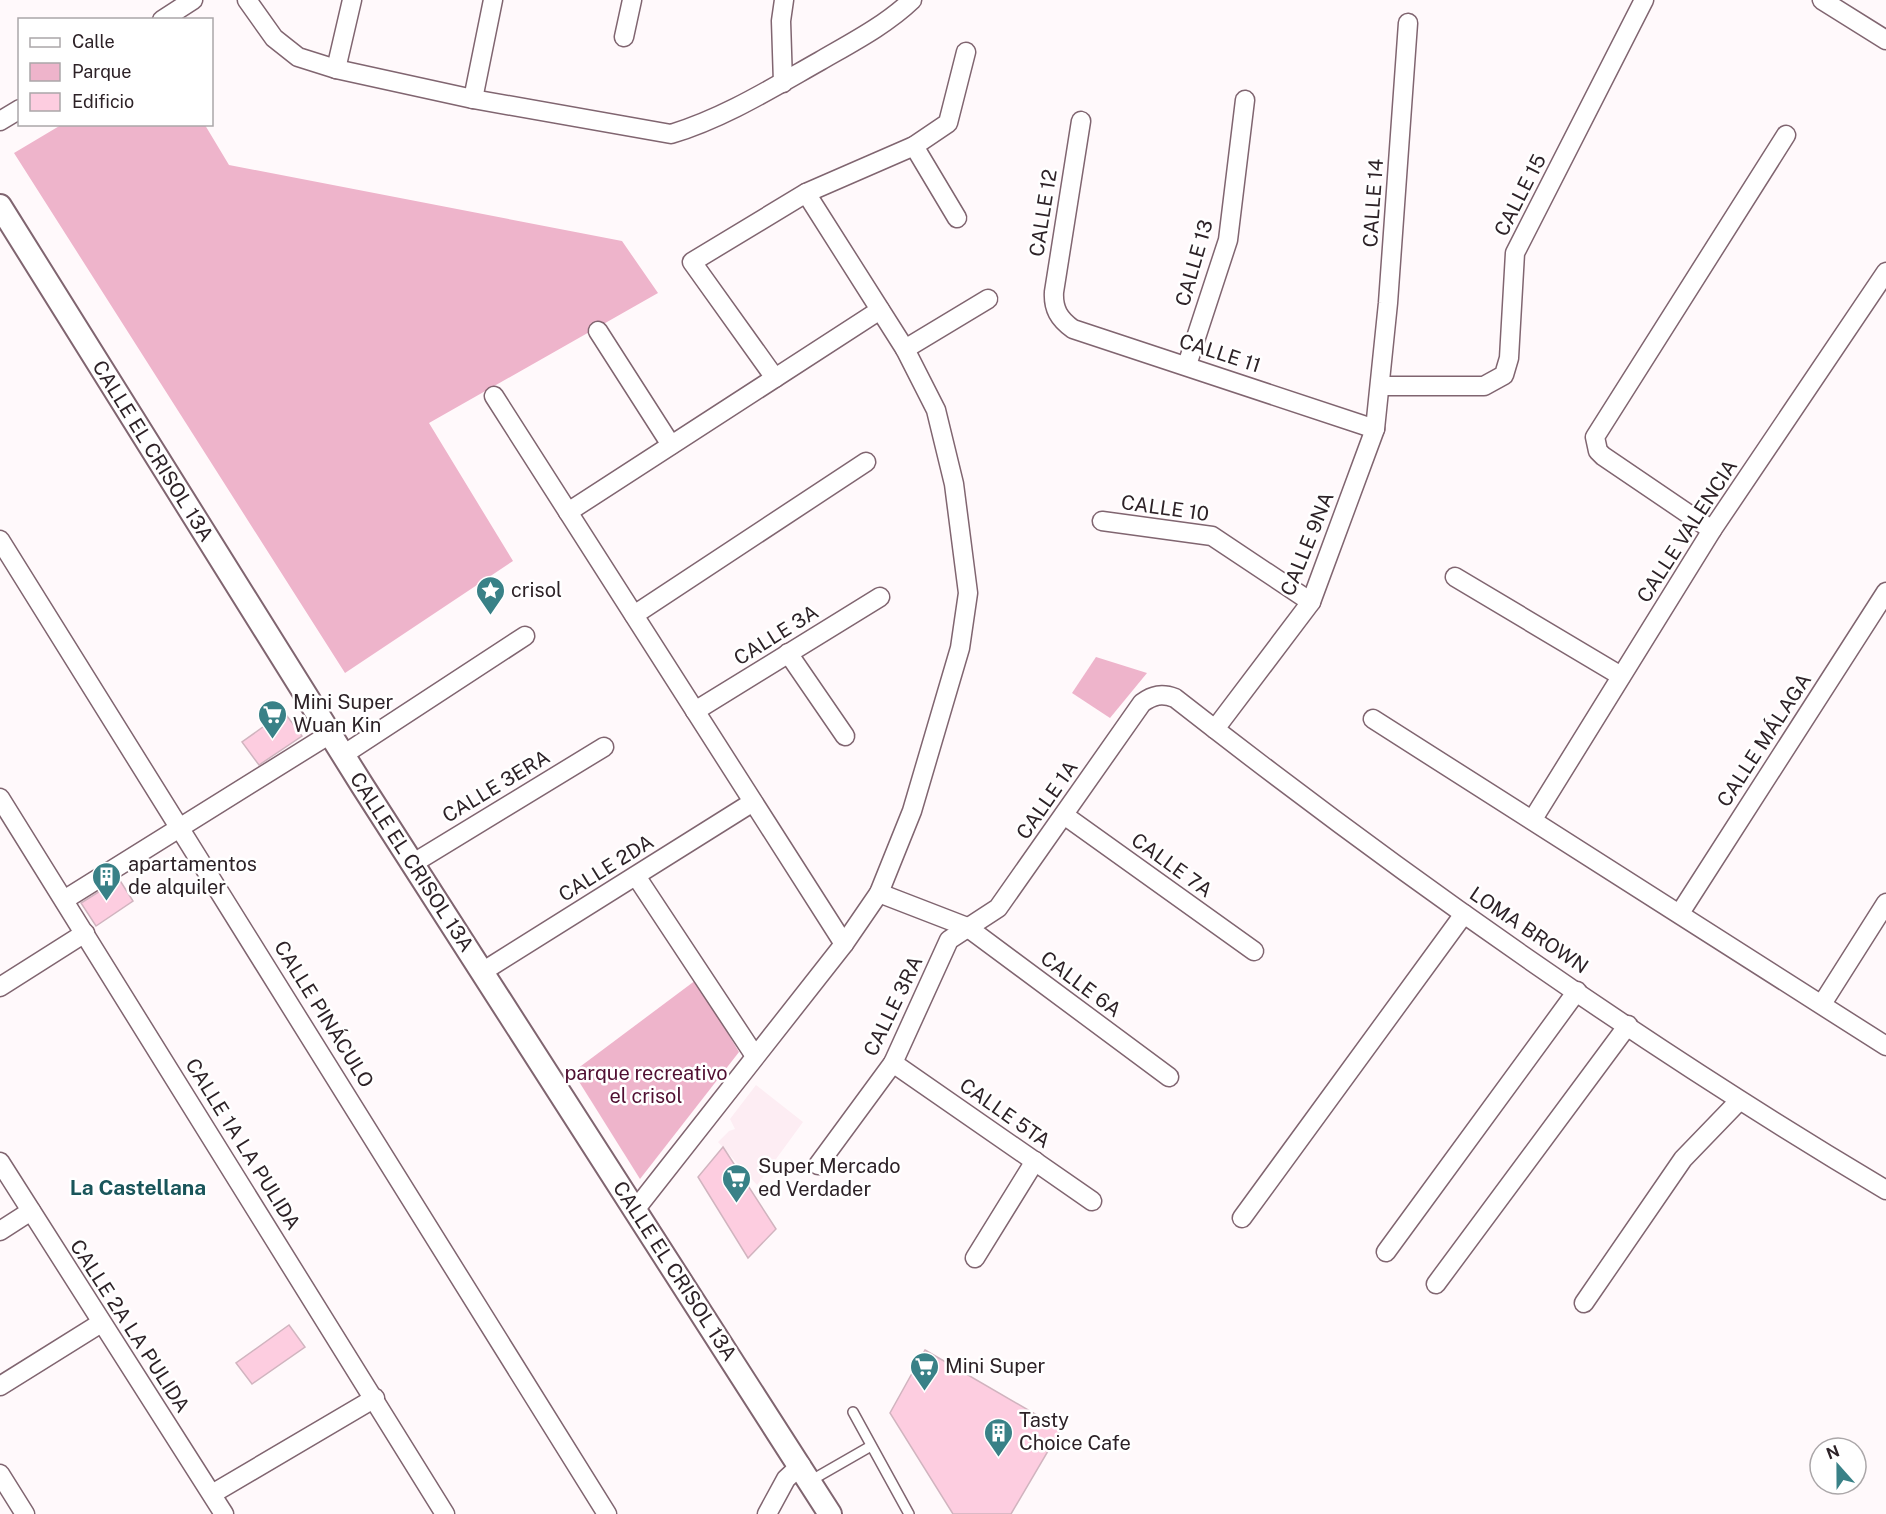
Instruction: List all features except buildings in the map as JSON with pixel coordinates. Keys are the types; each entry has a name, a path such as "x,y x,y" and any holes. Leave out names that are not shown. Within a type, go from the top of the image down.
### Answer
{"street":[{"path":"165,18 193,0"},
{"path":"247,0 274,38 298,57 336,69 473,99 671,134 698,126 783,82 860,38 912,0"},
{"path":"336,69 352,0"},
{"path":"473,99 494,0"},
{"path":"624,36 632,0"},
{"path":"783,82 781,21 784,0"},
{"name":"CALLE 15","path":"1382,386 1484,386 1504,375 1508,366 1515,253 1644,0"},
{"path":"1822,0 1886,40"},
{"name":"CALLE 14","path":"1382,386 1408,23"},
{"path":"775,378 692,262 806,193 914,146 948,123 966,52"},
{"name":"CALLE 13","path":"1186,365 1228,240 1245,100"},
{"path":"0,122 18,110"},
{"name":"CALLE 12","path":"1056,312 1054,292 1081,121"},
{"path":"1712,530 1603,456 1598,450 1595,437 1786,135"},
{"path":"914,146 957,218"},
{"path":"635,1210 844,944 879,893 912,810 960,648 968,593 954,484 936,410 905,350 806,193"},
{"name":"CALLE EL CRISOL 13A","path":"0,206 412,864 830,1514"},
{"name":"CALLE VALENCIA","path":"1533,819 1551,795 1621,676 1712,530 1886,272"},
{"path":"905,350 988,299"},
{"path":"568,512 880,310"},
{"name":"CALLE 11","path":"1056,312 1073,328 1375,429"},
{"path":"598,331 671,446"},
{"name":"CALLE 9NA","path":"1215,729 1311,602 1375,429 1382,386"},
{"path":"494,396 844,944"},
{"path":"634,615 866,462"},
{"name":"CALLE 10","path":"1102,521 1212,536 1311,602"},
{"name":"CALLE PINÁCULO","path":"0,540 181,827 607,1514"},
{"path":"1455,577 1621,676"},
{"name":"CALLE MÁLAGA","path":"1680,913 1886,592"},
{"name":"CALLE 3A","path":"695,711 880,597"},
{"path":"343,755 525,636"},
{"path":"788,653 845,736"},
{"name":"LOMA BROWN","path":"1158,695 1175,698 1464,914 1577,991 1739,1101 1886,1190"},
{"name":"CALLE 1A","path":"967,927 998,908 1142,703 1158,695"},
{"path":"1374,718 1886,1046"},
{"path":"64,900 330,734"},
{"name":"CALLE 3ERA","path":"412,864 604,747"},
{"name":"CALLE 1A LA PULIDA","path":"0,798 445,1514"},
{"name":"CALLE 2DA","path":"482,972 753,802"},
{"name":"CALLE 7A","path":"1064,815 1254,951"},
{"path":"636,876 755,1056"},
{"name":"CALLE 6A","path":"879,893 967,927 1169,1077"},
{"path":"1822,1004 1886,903"},
{"path":"1242,1218 1464,914"},
{"name":"CALLE 3RA","path":"818,1165 893,1063 949,940 967,927"},
{"path":"0,987 85,933"},
{"path":"1386,1252 1577,991"},
{"path":"1436,1284 1628,1025"},
{"name":"CALLE 5TA","path":"893,1063 1092,1201"},
{"path":"1584,1303 1683,1159 1739,1101"},
{"path":"975,1258 1035,1161"},
{"name":"CALLE 2A LA PULIDA","path":"0,1162 224,1514"},
{"path":"0,1231 31,1211"},
{"path":"0,1386 101,1323"},
{"path":"212,1494 375,1398"},
{"path":"767,1514 786,1479 805,1473"},
{"path":"0,1474 25,1514"}],"lane":[{"path":"853,1412 909,1514"},
{"path":"805,1473 872,1446"}],"shaded area":[{"path":"756,1085 803,1122 757,1185 718,1142 729,1131 735,1129 730,1119"}],"green space":[{"path":"59,126 206,126 229,165 622,241 658,293 429,423 513,561 345,673 14,153"},
{"path":"1096,657 1147,673 1110,718 1072,693"},
{"name":"parque recreativo el crisol","path":"696,980 739,1052 640,1179 573,1072"}],"place":[{"name":"crisol","path":"490,616"},
{"name":"Mini Super Wuan Kin","path":"272,740"},
{"name":"apartamentos de alquiler","path":"107,902"},
{"name":"Super Mercado ed Verdader","path":"737,1204"},
{"name":"Mini Super","path":"924,1392"},
{"name":"Tasty Choice Cafe","path":"998,1458"}],"district":[{"name":"La Castellana","path":"138,1187"}]}
